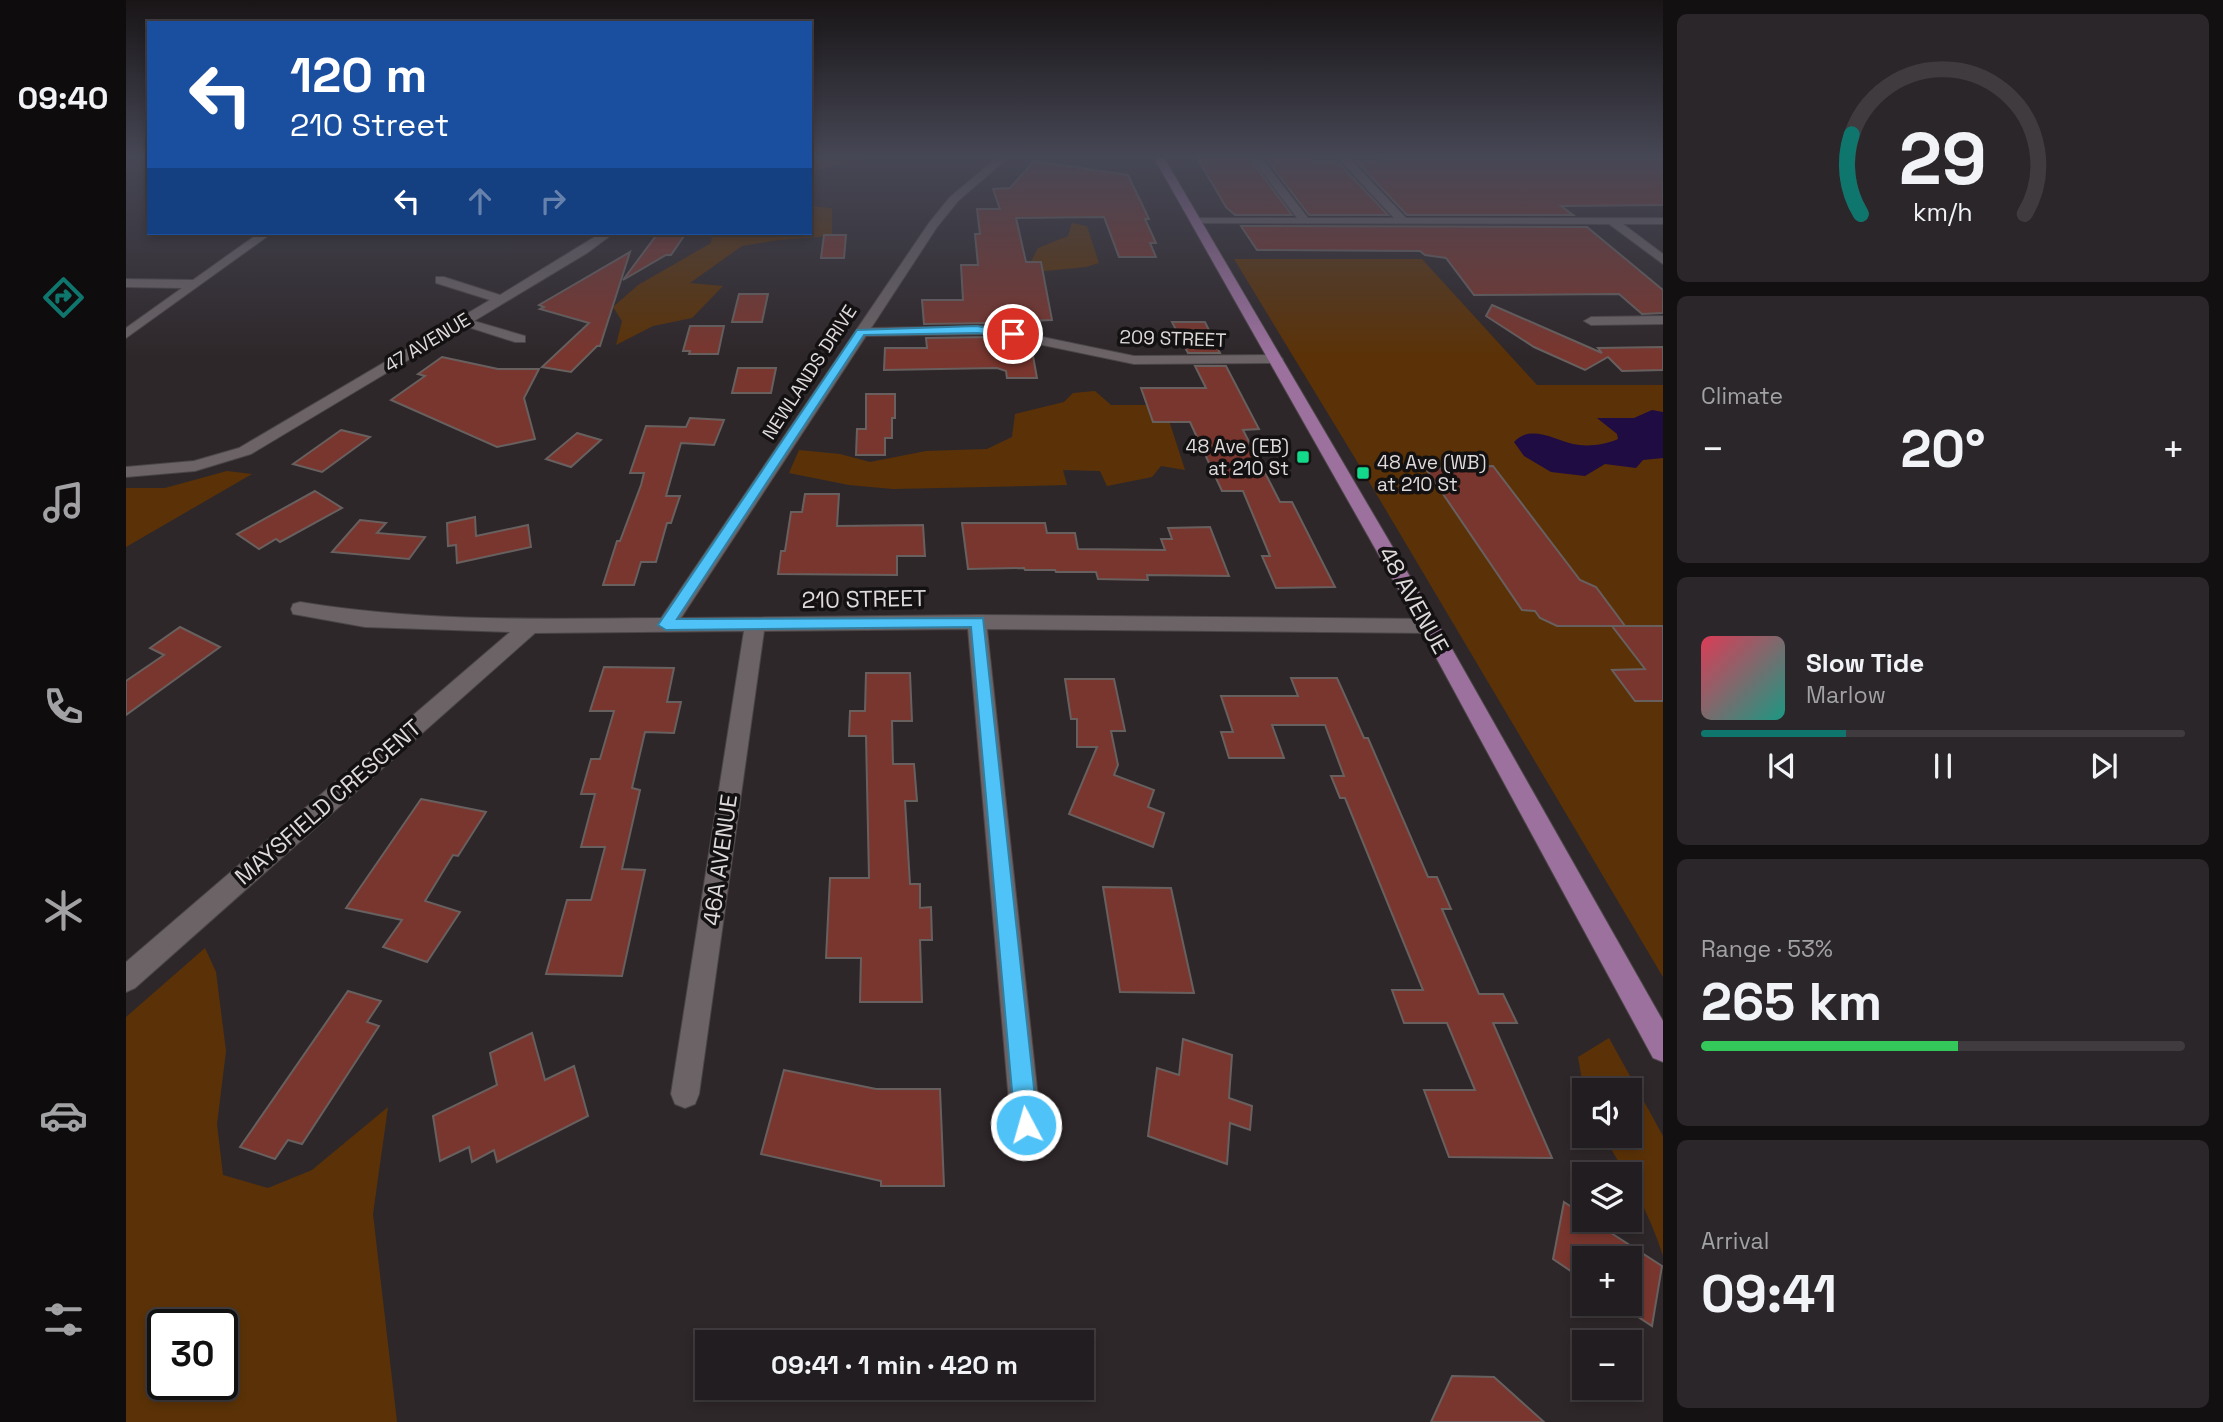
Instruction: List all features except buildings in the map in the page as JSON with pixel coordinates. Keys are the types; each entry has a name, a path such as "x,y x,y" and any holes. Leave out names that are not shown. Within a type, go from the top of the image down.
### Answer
{"main road":[{"name":"48 AVENUE","path":"1199,222 1429,626 1663,1048"}],"street":[{"name":"NEWLANDS DRIVE","path":"666,625 860,332 936,222"},
{"path":"1614,222 1663,260"},
{"path":"126,334 264,235"},
{"name":"47 AVENUE","path":"126,472 195,466 245,451 583,251 605,235"},
{"path":"440,280 499,299"},
{"path":"126,283 196,284"},
{"path":"1591,321 1663,320"},
{"path":"461,321 520,339"},
{"name":"209 STREET","path":"860,332 989,330 1133,360 1276,359"},
{"name":"210 STREET","path":"300,609 365,620 530,626 977,622 1429,626"},
{"path":"977,622 1026,1125"},
{"name":"46A AVENUE","path":"685,1094 755,625"},
{"name":"MAYSFIELD CRESCENT","path":"126,979 530,626"}],"shaded area":[{"path":"812,222 832,222 832,236 742,246 690,283 723,286 692,318 653,326 616,345 622,321 613,307 638,285 711,243 712,235 812,235"},
{"path":"1072,223 1087,226 1099,263 1086,267 1025,273 1038,248 1068,236"},
{"path":"1234,259 1422,259 1537,385 1663,385 1663,977 1358,463"},
{"path":"1095,391 1111,405 1164,405 1185,470 1161,466 1152,477 1107,486 1100,471 1063,470 1067,485 893,489 849,485 789,473 799,450 840,454 870,462 926,451 987,449 1012,437 1015,414 1064,402 1073,393"},
{"path":"1652,410 1663,412 1663,458 1643,460 1636,468 1605,464 1585,476 1551,472 1524,456 1514,442 1527,434 1535,434 1578,445 1607,443 1618,439 1617,434 1597,418 1634,418"},
{"path":"227,471 252,474 126,547 126,488 165,488"},
{"path":"205,948 216,972 226,1051 217,1124 223,1175 268,1188 312,1170 388,1107 373,1214 397,1422 126,1422 126,1017"},
{"path":"1609,1038 1631,1078 1582,1078 1578,1057"},
{"path":"1642,1098 1663,1136 1663,1256 1642,1205 1642,1162 1619,1162 1610,1148 1642,1148"}],"place":[{"name":"48 Ave (EB) at 210 St","path":"1303,457"},
{"name":"48 Ave (WB) at 210 St","path":"1363,473"}],"route":[{"path":"1013,334 989,330 860,332 666,625 977,622 1026,1125"}]}
